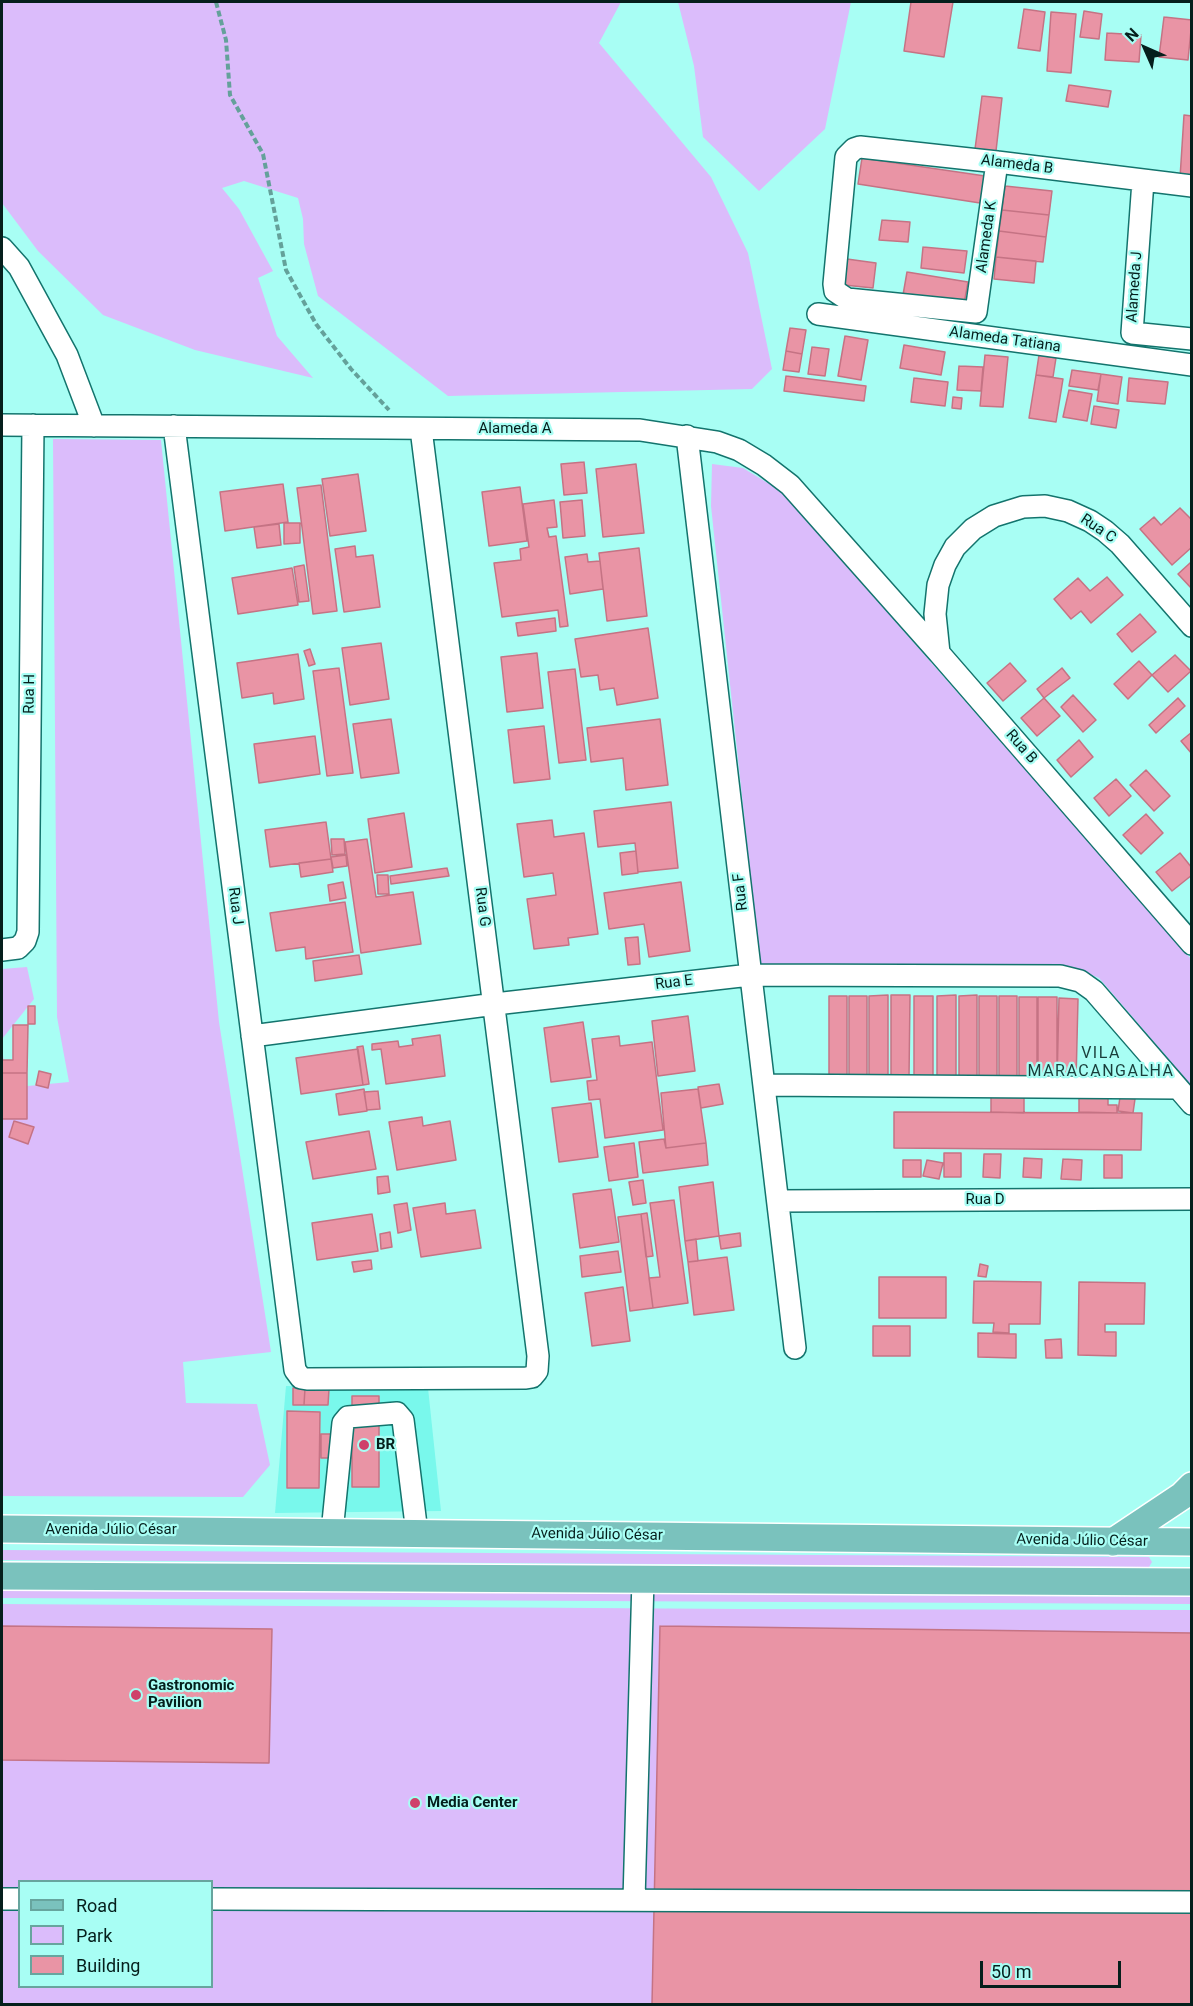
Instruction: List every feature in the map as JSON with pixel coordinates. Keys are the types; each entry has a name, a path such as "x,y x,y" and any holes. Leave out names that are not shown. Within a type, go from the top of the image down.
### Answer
{"main road":[{"path":"1113,1542 1187,1491"},
{"path":"1187,1491 1178,1508 1184,1542 1176,1566 1190,1582"},
{"name":"Avenida Júlio César","path":"2,1529 1184,1542"},
{"path":"2,1576 1190,1582"}],"street":[{"name":"Alameda B","path":"846,157 854,149 860,147 1191,186"},
{"name":"Alameda Tatiana","path":"846,157 835,291 847,299 976,312"},
{"name":"Alameda K","path":"976,312 997,162"},
{"name":"Alameda J","path":"1143,181 1132,333 1191,339"},
{"path":"2,248 19,267 67,355 94,426"},
{"name":"Alameda Tatiana","path":"818,314 1191,365"},
{"name":"Alameda A","path":"2,425 640,430 717,442 739,450 790,485 939,653"},
{"name":"Rua H","path":"4,950 18,948 25,941 28,932 33,425"},
{"name":"Rua J","path":"174,426 295,1370 301,1378 307,1379"},
{"name":"Rua G","path":"307,1379 526,1378 532,1377 537,1371 538,1356 422,429"},
{"name":"Rua F","path":"687,436 795,1348"},
{"name":"Rua C","path":"939,653 935,614 938,585 955,547 974,529 994,516 1023,507 1045,506 1068,511 1090,521 1120,544 1191,626"},
{"name":"Rua B","path":"939,653 1191,944"},
{"name":"Rua E","path":"252,1036 495,1004 750,975 1060,976 1080,981 1094,991 1177,1088"},
{"path":"765,1085 1177,1088 1191,1104"},
{"name":"Rua D","path":"778,1201 1191,1199"},
{"path":"332,1532 343,1423 348,1417 397,1413 402,1420 417,1533"},
{"path":"634,1900 643,1579"},
{"path":"2,1899 18,1899"},
{"path":"213,1899 1191,1902"}],"path":[{"path":"216,2 226,40 230,95 263,154 286,270 316,324 351,369 395,417 395,429"}],"shaded area":[{"path":"286,1386 428,1388 441,1511 275,1513"}],"green space":[{"path":"2,2 621,2 599,43 711,177 748,253 772,369 752,389 448,396 318,296 304,244 303,219 298,198 244,181 222,188 239,209 273,271 258,278 277,336 313,378 195,350 103,315 38,251 2,203"},
{"path":"678,2 851,2 825,129 759,191 703,137 694,66"},
{"path":"53,439 161,440 219,1022 271,1352 183,1362 186,1403 257,1404 270,1465 243,1497 2,1496 2,1047 7,1088 69,1082 57,1017"},
{"path":"712,464 743,468 781,491 1191,959 1191,1085 1099,978 1075,968 760,965 711,506"},
{"path":"27,967 34,999 2,1039 2,969"},
{"path":"2,1550 1149,1557 1152,1562 1149,1567 2,1560"},
{"path":"2,1590 1191,1597 1192,1604 2,1598"},
{"path":"2,1604 1191,1610 1191,2004 2,2004"}],"building":[{"path":"911,2 953,2 944,57 904,51"},
{"path":"1024,9 1045,12 1040,51 1018,48"},
{"path":"1084,11 1102,14 1099,39 1080,37"},
{"path":"1051,12 1076,14 1071,73 1047,71"},
{"path":"1164,17 1192,20 1188,60 1159,57"},
{"path":"1107,33 1141,35 1139,62 1105,60"},
{"path":"1069,85 1111,91 1108,107 1066,101"},
{"path":"982,96 1002,98 996,151 975,149"},
{"path":"1184,115 1192,116 1192,179 1180,178"},
{"path":"862,158 985,176 980,203 858,184"},
{"path":"1005,186 1052,191 1049,215 1002,210"},
{"path":"1002,210 1049,215 1046,237 999,231"},
{"path":"882,220 910,222 908,242 879,240"},
{"path":"999,231 1046,237 1043,262 996,257"},
{"path":"923,247 967,251 964,273 921,268"},
{"path":"996,257 1036,261 1034,283 994,279"},
{"path":"847,259 876,263 873,288 844,285"},
{"path":"907,272 968,282 964,304 903,295"},
{"path":"790,328 806,330 802,354 786,351"},
{"path":"845,336 868,340 861,380 838,376"},
{"path":"904,345 945,352 941,375 900,368"},
{"path":"812,347 829,349 825,376 808,374"},
{"path":"786,351 802,354 799,372 783,370"},
{"path":"985,355 1008,357 1003,407 980,406"},
{"path":"1039,355 1056,358 1053,377 1036,375"},
{"path":"959,366 983,367 981,391 957,390"},
{"path":"1072,370 1101,374 1098,390 1069,386"},
{"path":"1101,374 1122,377 1118,404 1097,401"},
{"path":"1036,375 1063,379 1056,422 1029,418"},
{"path":"786,376 866,386 864,401 784,391"},
{"path":"914,378 948,382 945,406 911,402"},
{"path":"1129,378 1168,382 1165,404 1127,401"},
{"path":"1069,390 1092,394 1087,421 1063,417"},
{"path":"953,397 962,398 961,409 952,408"},
{"path":"1094,406 1119,410 1116,428 1091,424"},
{"path":"584,462 587,493 564,495 561,464"},
{"path":"636,464 644,533 603,537 596,469"},
{"path":"358,474 366,531 330,536 322,479"},
{"path":"283,484 288,522 225,531 220,492"},
{"path":"321,485 337,611 313,614 297,488"},
{"path":"520,487 527,541 489,546 482,492"},
{"path":"554,500 557,527 547,528 549,537 556,536 568,626 560,627 558,610 502,617 494,563 521,560 520,549 529,547 523,504"},
{"path":"582,500 585,536 563,538 560,502"},
{"path":"1180,508 1192,520 1192,547 1172,565 1140,529 1154,517 1161,525"},
{"path":"284,523 300,523 300,543 284,544"},
{"path":"279,524 281,545 257,548 254,527"},
{"path":"355,546 356,557 373,555 380,607 344,612 335,549"},
{"path":"639,548 647,616 607,621 599,553"},
{"path":"587,554 588,562 600,561 603,589 570,594 565,557"},
{"path":"1190,563 1192,566 1192,589 1178,574"},
{"path":"304,565 309,601 299,602 294,567"},
{"path":"292,568 298,605 238,614 232,578"},
{"path":"1107,577 1123,595 1091,623 1081,611 1071,619 1054,599 1078,578 1090,591"},
{"path":"1140,614 1156,632 1132,652 1117,634"},
{"path":"555,618 556,631 518,636 516,623"},
{"path":"648,628 658,698 617,705 614,688 600,690 598,675 581,677 575,639"},
{"path":"381,643 389,699 350,705 342,648"},
{"path":"310,649 315,664 309,666 304,651"},
{"path":"537,653 543,708 507,712 501,657"},
{"path":"298,654 304,699 274,704 273,693 242,698 237,663"},
{"path":"1175,655 1191,671 1168,692 1152,675"},
{"path":"1139,661 1152,675 1128,699 1114,684"},
{"path":"1010,663 1026,681 1003,701 987,683"},
{"path":"339,668 353,773 327,776 313,671"},
{"path":"1062,668 1070,678 1044,698 1037,689"},
{"path":"575,669 586,760 559,763 548,672"},
{"path":"1073,695 1096,720 1083,732 1061,707"},
{"path":"1044,698 1060,716 1037,736 1021,718"},
{"path":"1178,698 1185,706 1156,733 1149,725"},
{"path":"391,719 399,773 361,778 353,724"},
{"path":"660,719 668,785 626,790 623,758 591,762 587,728"},
{"path":"544,726 550,779 514,783 508,730"},
{"path":"1192,732 1192,754 1181,741"},
{"path":"315,736 320,774 259,783 254,744"},
{"path":"1079,740 1093,757 1071,777 1057,760"},
{"path":"1146,770 1170,796 1154,811 1130,785"},
{"path":"1116,779 1131,796 1109,816 1094,798"},
{"path":"671,802 678,868 638,872 635,843 598,847 594,811"},
{"path":"404,813 412,867 375,873 368,819"},
{"path":"1146,814 1163,833 1141,854 1123,835"},
{"path":"552,820 554,837 584,833 598,934 568,938 569,945 534,949 527,899 556,895 553,873 524,877 517,824"},
{"path":"326,822 331,859 270,867 265,830"},
{"path":"331,839 344,839 345,854 332,855"},
{"path":"367,839 376,897 413,892 421,944 361,953 345,842"},
{"path":"636,851 638,873 622,875 620,853"},
{"path":"1180,853 1192,868 1192,875 1172,891 1156,872"},
{"path":"346,855 347,866 333,868 331,857"},
{"path":"331,859 333,872 301,877 299,863"},
{"path":"447,868 449,876 391,884 390,876"},
{"path":"377,875 388,875 389,894 378,894"},
{"path":"343,882 346,898 330,901 328,885"},
{"path":"681,882 690,951 649,957 644,924 609,929 604,893"},
{"path":"345,902 353,952 306,959 305,947 276,951 270,913"},
{"path":"638,937 640,964 628,965 625,938"},
{"path":"359,955 362,974 315,981 313,961"},
{"path":"888,995 888,1078 869,1078 869,996"},
{"path":"891,995 910,995 909,1078 891,1078"},
{"path":"956,995 956,1078 937,1078 937,996"},
{"path":"977,995 977,1079 959,1079 959,996"},
{"path":"829,996 847,996 847,1079 829,1079"},
{"path":"849,996 867,996 867,1078 849,1079"},
{"path":"914,996 933,996 933,1079 914,1079"},
{"path":"979,996 997,996 997,1079 979,1079"},
{"path":"999,996 1017,996 1017,1079 999,1079"},
{"path":"1019,997 1037,997 1037,1080 1019,1080"},
{"path":"1038,997 1057,997 1057,1080 1038,1080"},
{"path":"1059,998 1078,999 1076,1082 1057,1082"},
{"path":"28,1006 35,1006 35,1024 28,1024"},
{"path":"688,1016 695,1071 658,1076 652,1021"},
{"path":"583,1022 591,1077 551,1082 544,1028"},
{"path":"13,1025 28,1025 27,1073 2,1073 2,1060 13,1060"},
{"path":"440,1035 445,1076 386,1084 381,1049 372,1050 372,1044 398,1041 399,1047 413,1045 412,1039"},
{"path":"619,1036 620,1046 652,1042 663,1130 605,1138 600,1099 589,1100 587,1081 597,1080 592,1039"},
{"path":"363,1046 369,1084 363,1085 357,1047"},
{"path":"358,1049 363,1085 301,1094 296,1058"},
{"path":"39,1071 51,1074 48,1088 36,1085"},
{"path":"2,1073 27,1073 27,1119 2,1119"},
{"path":"719,1084 723,1104 701,1108 698,1087"},
{"path":"364,1089 367,1111 339,1115 336,1094"},
{"path":"698,1089 706,1143 666,1148 661,1093"},
{"path":"378,1091 380,1109 367,1110 364,1092"},
{"path":"991,1094 1024,1094 1024,1113 991,1112"},
{"path":"1079,1095 1108,1095 1108,1105 1117,1105 1117,1113 1079,1112"},
{"path":"1120,1097 1135,1099 1133,1113 1118,1111"},
{"path":"591,1103 598,1157 559,1162 552,1108"},
{"path":"894,1112 1142,1113 1141,1150 894,1148"},
{"path":"422,1117 423,1126 450,1121 456,1160 397,1170 389,1122"},
{"path":"14,1121 34,1127 28,1144 9,1137"},
{"path":"369,1131 376,1169 313,1179 306,1142"},
{"path":"664,1139 666,1148 706,1143 708,1165 643,1173 639,1142"},
{"path":"634,1143 638,1177 609,1181 604,1147"},
{"path":"944,1153 961,1153 961,1177 944,1177"},
{"path":"984,1154 1001,1154 1000,1178 983,1177"},
{"path":"1104,1155 1122,1155 1122,1178 1104,1178"},
{"path":"1024,1158 1042,1159 1041,1178 1023,1177"},
{"path":"1063,1159 1082,1160 1081,1180 1061,1179"},
{"path":"903,1160 921,1160 921,1177 903,1177"},
{"path":"927,1160 943,1163 939,1179 923,1176"},
{"path":"388,1176 390,1192 378,1194 377,1177"},
{"path":"643,1180 646,1203 633,1205 629,1182"},
{"path":"713,1182 719,1236 685,1241 679,1187"},
{"path":"611,1189 619,1242 580,1248 573,1194"},
{"path":"674,1200 688,1303 653,1308 649,1278 660,1277 650,1203"},
{"path":"407,1203 411,1230 398,1233 394,1205"},
{"path":"445,1203 446,1214 475,1210 481,1248 421,1257 413,1208"},
{"path":"647,1213 653,1256 646,1257 641,1214"},
{"path":"372,1214 378,1251 317,1260 312,1223"},
{"path":"641,1214 653,1308 630,1311 618,1217"},
{"path":"390,1232 392,1247 381,1249 380,1234"},
{"path":"740,1233 741,1246 721,1249 719,1236"},
{"path":"696,1239 698,1261 688,1262 685,1241"},
{"path":"618,1251 621,1272 582,1277 580,1256"},
{"path":"727,1257 734,1310 694,1315 688,1262"},
{"path":"371,1260 372,1269 354,1272 352,1262"},
{"path":"980,1264 988,1266 986,1277 978,1276"},
{"path":"879,1277 946,1277 946,1318 879,1318"},
{"path":"974,1281 1041,1282 1040,1324 1009,1324 1009,1333 993,1332 994,1323 973,1323"},
{"path":"1079,1282 1145,1283 1144,1324 1105,1324 1105,1332 1116,1332 1116,1356 1078,1355"},
{"path":"623,1287 630,1341 592,1346 585,1293"},
{"path":"873,1326 910,1326 910,1356 873,1356"},
{"path":"978,1333 1016,1334 1016,1358 978,1357"},
{"path":"1061,1339 1062,1358 1046,1358 1045,1340"},
{"path":"293,1388 305,1388 304,1405 293,1405"},
{"path":"305,1388 329,1389 328,1405 304,1405"},
{"path":"352,1396 379,1396 379,1487 352,1487"},
{"path":"287,1411 320,1412 319,1488 287,1488"},
{"path":"321,1434 351,1434 351,1458 321,1458"},
{"name":"Gastronomic Pavilion","path":"2,1626 272,1629 269,1763 2,1760"},
{"path":"660,1626 1192,1633 1192,2004 652,2004"}],"place":[{"name":"BR","path":"364,1445"},
{"name":"Gastronomic Pavilion","path":"136,1695"},
{"name":"Media Center","path":"415,1803"}],"district":[{"name":"VILA MARACANGALHA","path":"1101,1063"}]}
